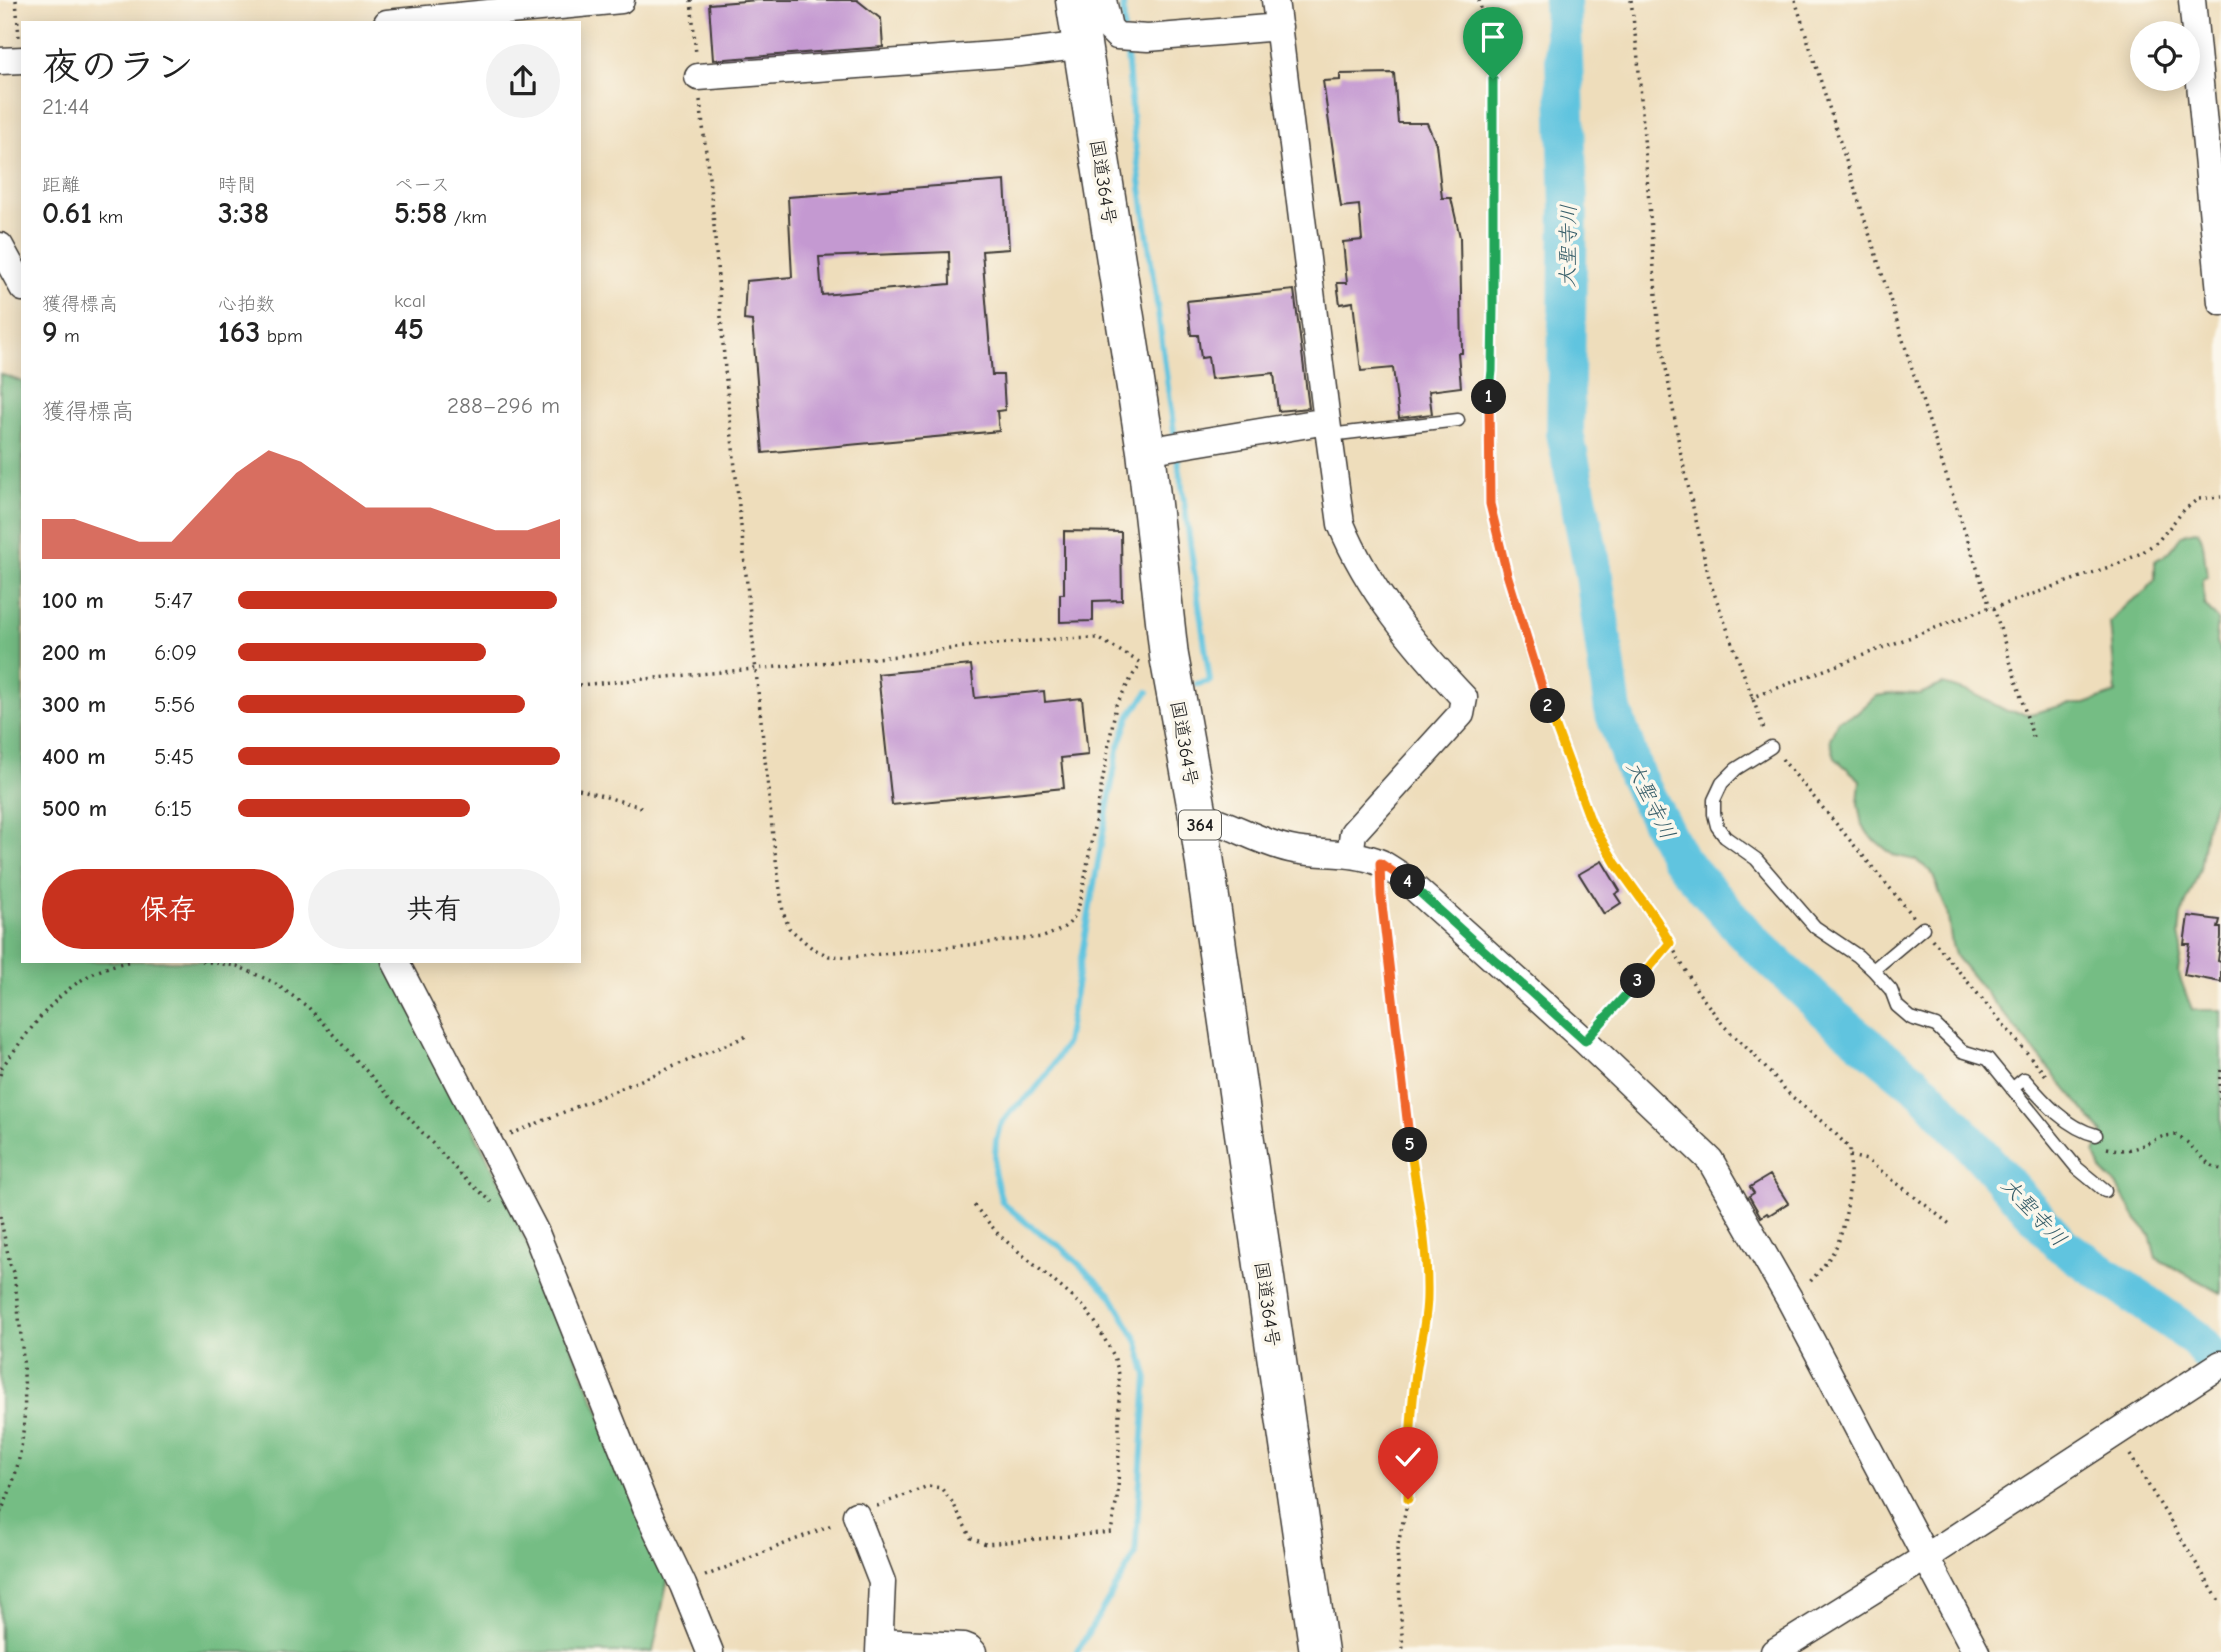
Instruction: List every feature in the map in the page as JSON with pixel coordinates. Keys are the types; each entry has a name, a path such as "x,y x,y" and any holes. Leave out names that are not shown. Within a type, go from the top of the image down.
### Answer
{"highway":[{"name":"国道364号","path":"1075,0 1146,452 1169,656 1198,815 1319,1652"}],"street":[{"path":"407,21 621,0"},
{"path":"1103,0 1109,28 1117,36 1148,38 1279,27"},
{"path":"1275,0 1341,524 1383,600 1425,657 1464,698 1461,714 1353,833 1350,855"},
{"path":"2192,0 2221,302"},
{"path":"698,77 1020,53 1084,45"},
{"path":"0,246 21,284"},
{"path":"1146,452 1328,428"},
{"path":"1198,815 1216,819 1290,849 1350,855 1380,863 1400,875 1585,1041 1710,1160 1790,1300 1976,1652"},
{"path":"396,963 537,1233 646,1508 683,1585 710,1652"},
{"path":"1774,1652 1926,1557 2221,1364"},
{"path":"856,1515 882,1582 880,1647 964,1646 973,1652"}],"lane":[{"path":"1328,428 1458,420"},
{"path":"1771,747 1736,769 1722,783 1714,800 1717,826 1725,837 1756,859 1815,927 1874,970 1891,990 1897,1006 1911,1018 1936,1026 1962,1051 1988,1059 2077,1168 2105,1191"},
{"path":"1874,970 1923,928"},
{"path":"2012,1088 2024,1079 2072,1126 2096,1135"}],"path":[{"path":"14,60 16,0"},
{"path":"581,685 757,669 897,656 972,646 1098,638 1142,663 1116,705 1082,894 1077,914 1071,923 1043,937 852,957 829,956 799,939 789,928 783,912 757,669 725,370 713,213 691,0"},
{"path":"1479,0 1490,46 1493,79 1490,504 1507,574 1556,733 1591,822 1616,864 1657,921 1698,992 1724,1026 1790,1095 1850,1149 1846,1208 1840,1239 1822,1268 1805,1288 1790,1300"},
{"path":"1631,0 1639,59 1658,321 1668,383 1710,582 1751,698 1771,747 2056,1087"},
{"path":"1796,0 2033,737"},
{"path":"1751,698 2120,563 2158,541 2198,499 2221,497"},
{"path":"581,790 644,808"},
{"path":"1380,863 1381,896 1423,1234 1427,1295 1411,1413 1408,1499 1397,1549 1403,1652"},
{"path":"1585,1041 1670,943"},
{"path":"0,1075 2,1067 40,1016 74,983 122,963"},
{"path":"216,963 237,966 273,982 308,1007 463,1177 492,1202"},
{"path":"489,1143 747,1036"},
{"path":"2221,1070 2221,1109"},
{"path":"2096,1135 2107,1149 2123,1152 2175,1135 2190,1142 2202,1159 2214,1168 2221,1169"},
{"path":"1850,1156 1867,1160 1951,1225"},
{"path":"683,1585 928,1486 941,1488 953,1503 971,1538 986,1544 1111,1532 1118,1493 1119,1374 1114,1356 1095,1322 1083,1307 999,1235 973,1204"},
{"path":"0,1216 10,1264 15,1272 26,1399 18,1465 0,1513"},
{"path":"2130,1455 2221,1604"}],"green space":[{"path":"0,374 21,381 21,963 388,963 502,1186 669,1573 653,1652 0,1652"},
{"path":"2198,531 2208,577 2203,579 2204,604 2218,620 2216,642 2221,653 2221,780 2206,829 2200,869 2181,916 2179,935 2182,948 2178,972 2192,1010 2221,1010 2221,1293 2156,1258 2150,1235 2137,1220 2117,1186 2101,1170 2095,1154 2103,1133 1956,957 1947,911 1931,871 1915,860 1893,855 1870,836 1862,825 1858,804 1860,780 1835,758 1830,739 1838,720 1856,714 1876,696 1920,694 1943,684 1970,692 2007,711 2030,714 2068,704 2085,704 2116,693 2110,622 2126,605 2146,591 2155,579 2155,561 2169,552 2183,535"}],"building":[{"path":"758,0 857,0 881,19 883,47 713,60 709,4"},
{"path":"1394,73 1398,123 1427,123 1436,144 1442,198 1451,198 1460,237 1462,353 1458,353 1461,387 1429,391 1432,414 1399,418 1393,368 1361,371 1353,302 1340,304 1337,283 1347,283 1343,242 1362,240 1359,205 1341,207 1323,81 1340,80 1340,74"},
{"path":"1005,181 1009,249 982,251 992,375 1003,375 1005,410 997,411 999,431 763,453 752,321 744,320 746,281 792,277 788,197","holes":["949,252 950,284 822,295 819,257"]},
{"path":"1294,290 1309,408 1278,411 1274,373 1211,379 1208,357 1201,358 1198,335 1191,335 1187,301"},
{"path":"1064,531 1121,532 1122,600 1093,601 1093,621 1060,622 1060,594 1064,594"},
{"path":"971,665 975,698 1044,691 1045,702 1082,698 1088,755 1061,758 1064,788 892,805 878,674"},
{"path":"1602,861 1620,891 1615,894 1621,903 1604,914 1579,874"},
{"path":"2188,916 2220,920 2218,961 2221,962 2221,982 2184,975 2190,944 2184,944"},
{"path":"1770,1175 1788,1203 1761,1217 1749,1196 1754,1193 1750,1187"}],"waterway":[{"path":"1123,0 1124,29"},
{"name":"大聖寺川","path":"1562,0 1569,207 1565,433 1594,576 1613,711 1636,776 1679,858 1752,941 1833,1017 1925,1092 2062,1245 2195,1338 2221,1369"},
{"path":"1126,43 1134,135 1175,439"},
{"path":"1177,453 1210,681 1197,684"},
{"path":"1077,1652 1135,1555 1147,1376 1138,1342 1111,1295 1061,1247 1002,1202 994,1171 996,1141 1000,1125 1012,1110 1033,1092 1066,1043 1118,749 1130,715 1148,692"}],"route":[{"path":"1408,1499 1411,1413 1426,1317 1427,1270 1381,896 1380,863 1400,875 1585,1041 1670,943 1591,822 1556,733 1507,574 1490,504 1493,79"}]}
